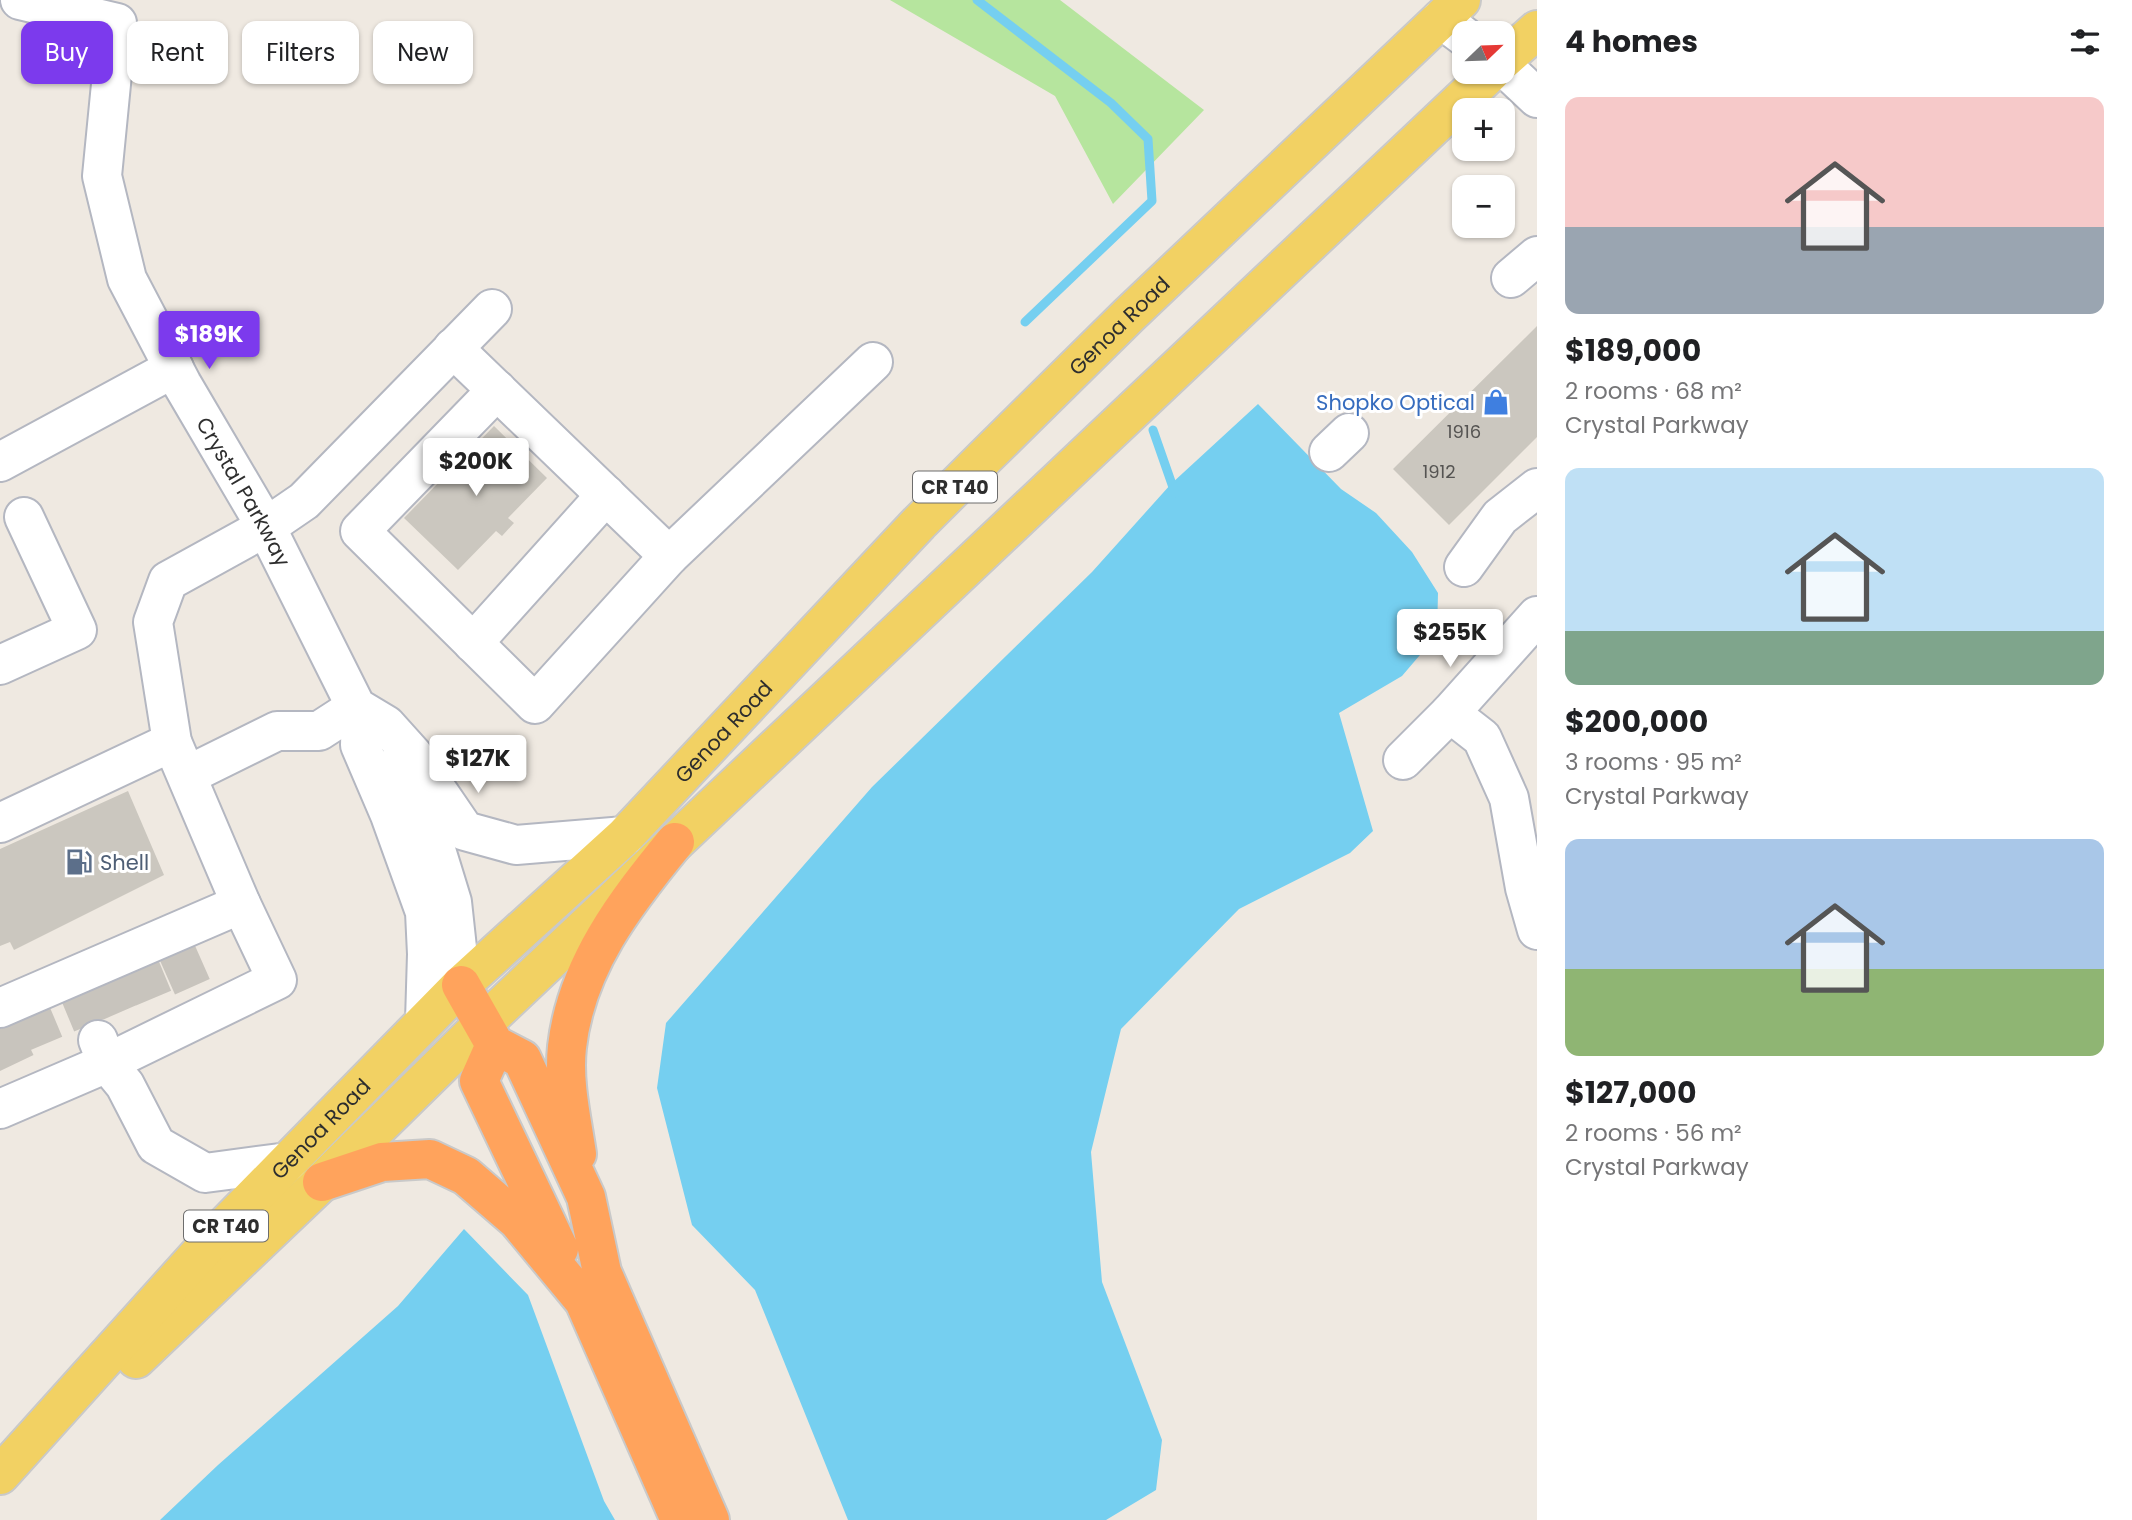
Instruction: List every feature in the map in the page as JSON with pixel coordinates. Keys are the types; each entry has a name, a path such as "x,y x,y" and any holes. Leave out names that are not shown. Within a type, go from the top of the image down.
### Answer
{"highway":[{"path":"675,842 619,913 592,962 574,1014 566,1049 566,1068 577,1153 602,1272 710,1520"},
{"path":"461,985 489,1034 522,1059 586,1197"},
{"path":"489,1034 479,1081 584,1301 680,1520"},
{"path":"322,1182 382,1162 430,1159 466,1177 517,1220 584,1301"},
{"path":"654,1392 732,1520"}],"main road":[{"name":"Genoa Road","path":"0,1475 220,1231 461,985 625,836 975,466 1149,296 1456,19"},
{"path":"1516,49 1537,30"},
{"name":"Genoa Road","path":"0,1488 322,1182 489,1034 675,842 1478,84"}],"street":[{"name":"Crystal Parkway","path":"20,0 117,23 102,176 127,279 174,368 267,527 359,709 360,745 390,815 425,912 425,1021"},
{"path":"1516,78 1537,98"},
{"path":"33,1084 201,1005 277,980 241,904 180,758 153,622 168,581 267,527 304,501 492,309"},
{"path":"453,348 669,556"},
{"path":"497,390 360,531 535,704 669,556 873,362"},
{"path":"0,665 77,630 12,522 0,464 174,368"},
{"path":"1464,567 1500,517 1537,488"},
{"path":"473,643 606,495"},
{"path":"1403,760 1450,713 1537,616"},
{"path":"359,709 386,726 414,755 465,831 516,845 625,836"},
{"path":"0,823 180,758 277,731 319,731 359,709"},
{"path":"359,709 391,743 433,840 452,902 461,985"},
{"path":"1450,713 1482,738 1509,798 1525,888 1537,930"},
{"path":"18,1005 173,943 241,904"},
{"path":"134,1038 125,1085 156,1145 205,1172 288,1162"}],"green space":[{"path":"890,0 1060,0 1204,110 1113,204 1055,96"}],"water":[{"path":"1258,404 1341,489 1376,513 1412,552 1438,593 1437,635 1402,676 1339,713 1373,831 1350,853 1239,909 1121,1029 1091,1152 1102,1282 1162,1440 1156,1490 1106,1520 848,1520 755,1290 692,1225 657,1088 666,1023 872,787 1092,572 1171,484"},
{"path":"464,1229 528,1295 604,1501 615,1520 160,1520 218,1465 398,1306"}],"building":[{"path":"1537,326 1537,437 1449,525 1393,469"},
{"path":"494,426 547,478 508,518 514,523 502,536 496,531 458,570 404,518"},
{"name":"Shell","path":"128,791 164,875 14,950 10,942 0,946 0,849"}],"waterway":[{"path":"977,0 1111,103 1148,139 1152,201 1025,322"},
{"path":"1153,430 1175,493"}],"tunnel":[{"path":"177,952 196,995"},
{"path":"139,963 161,1016"},
{"path":"106,977 128,1028"},
{"path":"77,989 98,1039"},
{"path":"30,1009 51,1059"},
{"path":"0,1029 21,1073"}],"place":[{"name":"Shopko Optical","path":"1496,402"},
{"name":"Shell","path":"79,862"}]}
